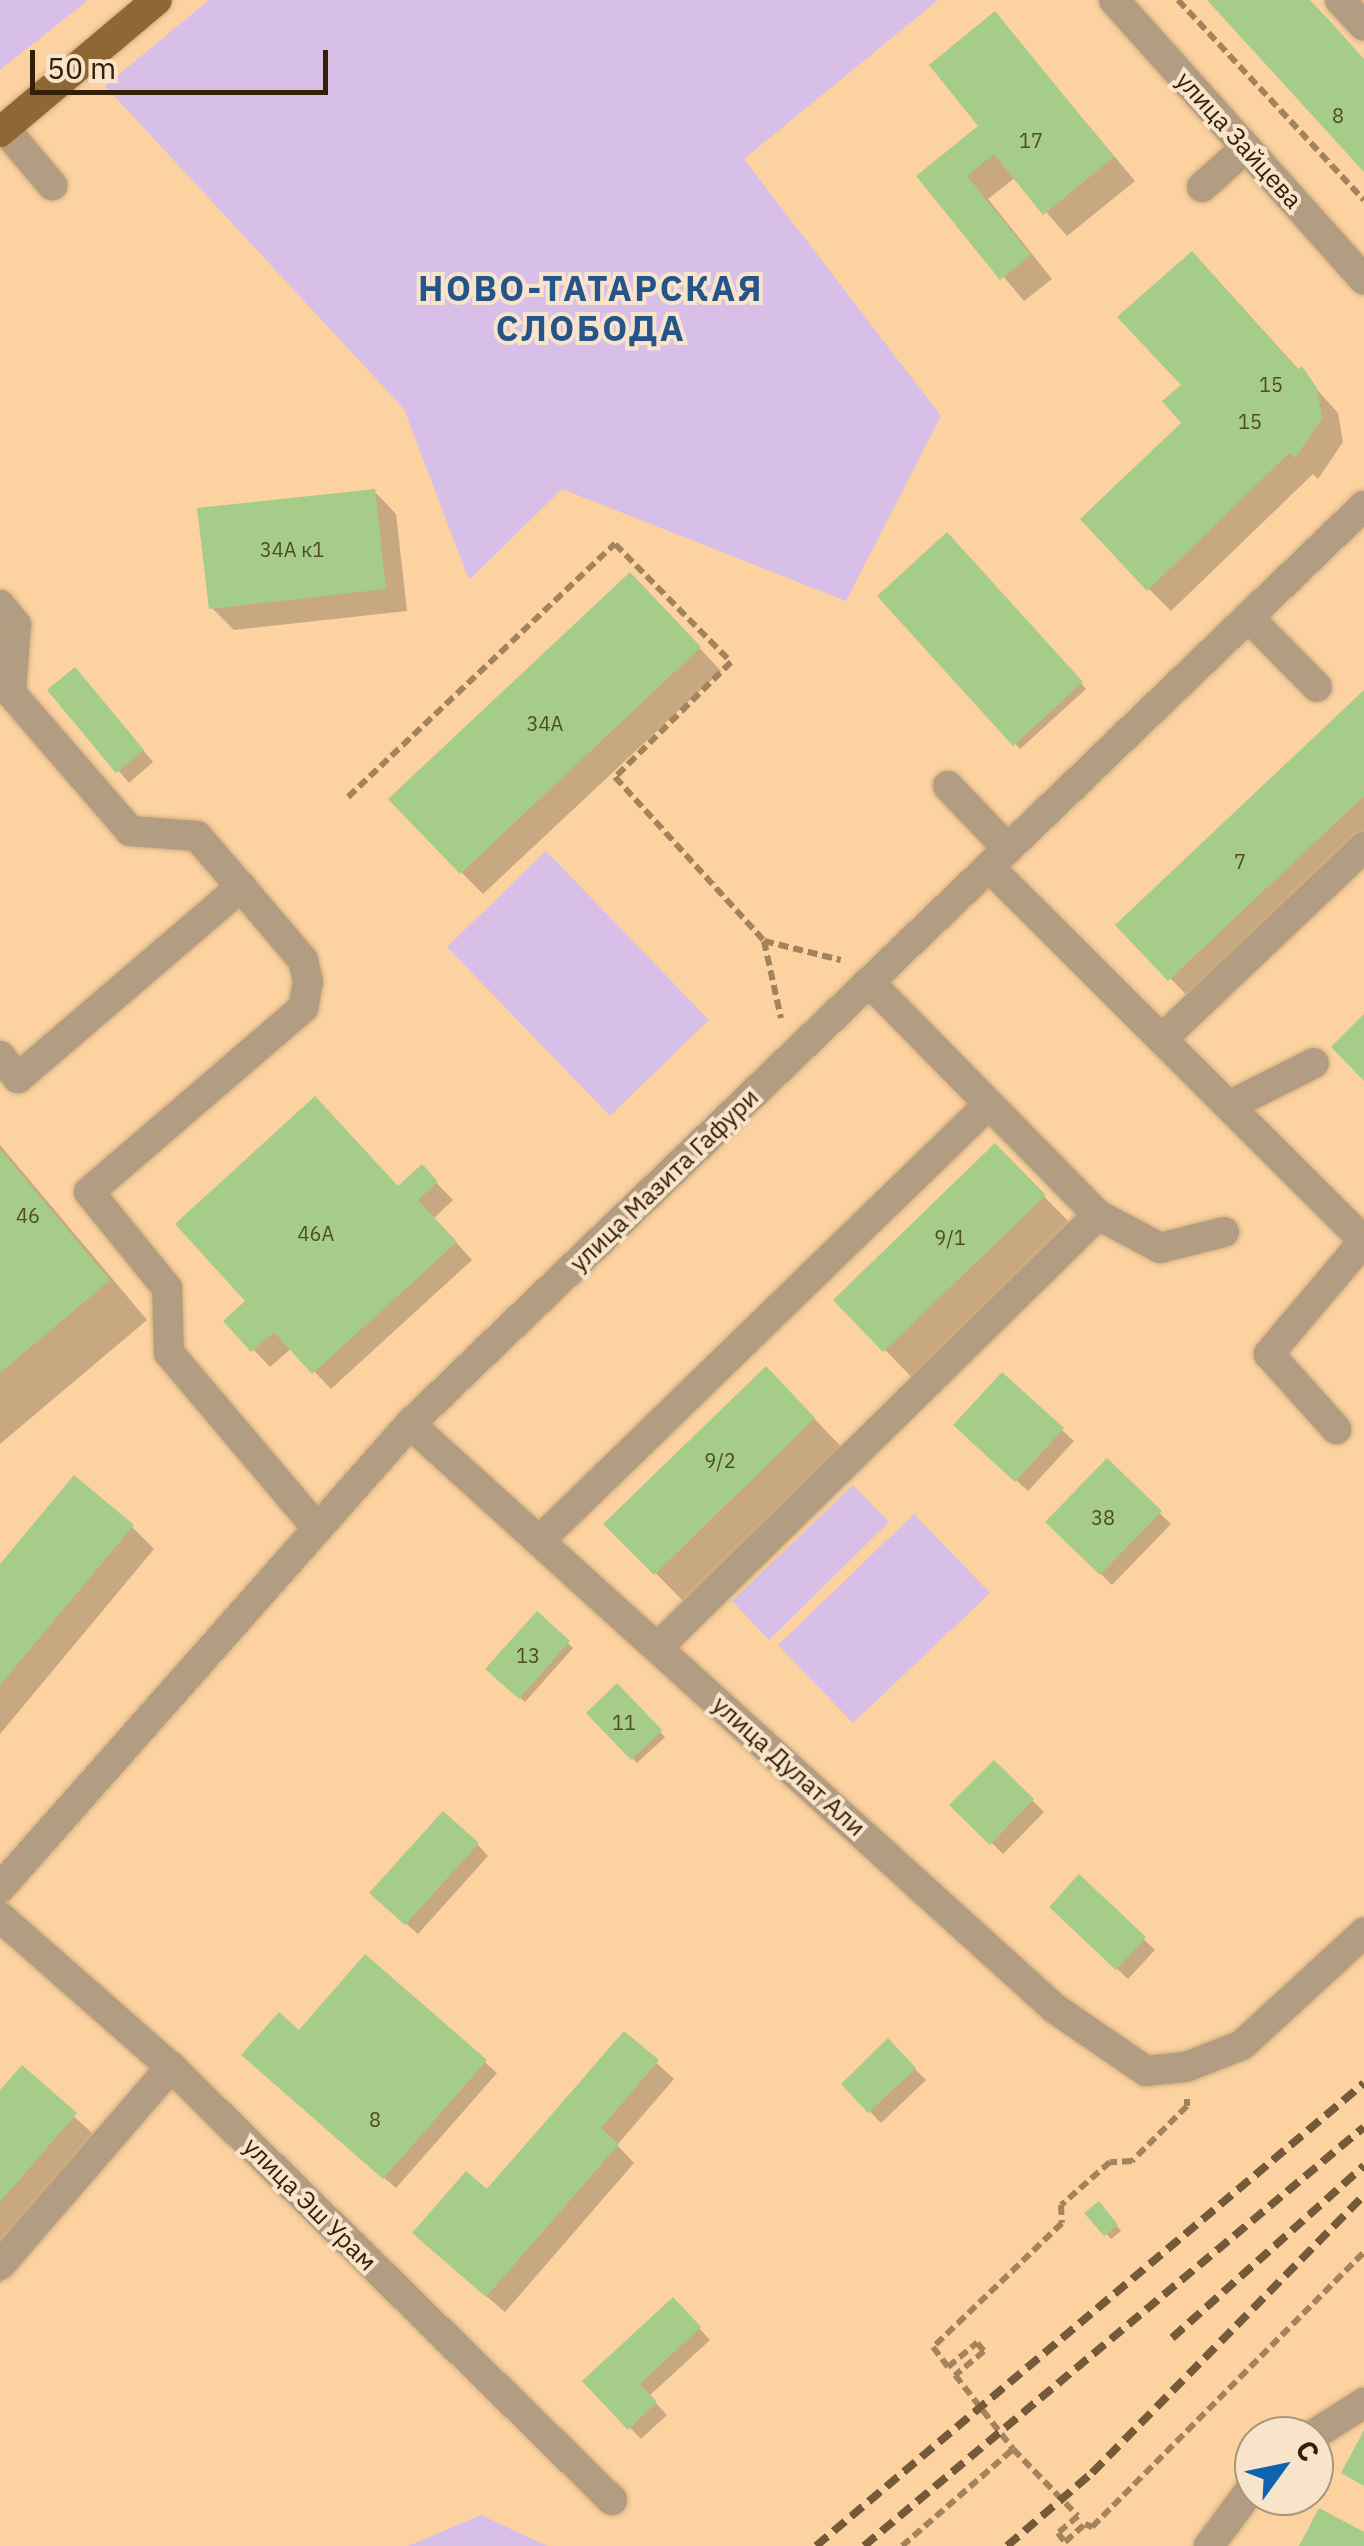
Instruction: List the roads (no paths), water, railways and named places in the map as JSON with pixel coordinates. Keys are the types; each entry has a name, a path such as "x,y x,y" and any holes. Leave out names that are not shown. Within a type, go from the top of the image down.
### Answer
{"main road":[{"path":"2,130 157,0"}],"street":[{"name":"улица Зайцева","path":"1114,0 1364,280"},
{"path":"1340,0 1364,26"},
{"path":"2,130 52,185"},
{"path":"1202,187 1246,148"},
{"name":"улица Мазита Гафури","path":"0,1888 410,1424 1364,506"},
{"path":"0,605 16,625 10,692 130,831 197,836 303,960 308,982 303,1008 89,1192 167,1288 170,1353 317,1528"},
{"path":"1248,617 1317,688"},
{"path":"948,786 999,858 1162,1039 1364,1241 1268,1354 1336,1428"},
{"path":"1162,1039 1364,848"},
{"path":"0,1056 18,1078 241,887"},
{"path":"870,982 1098,1215 1160,1248 1224,1232"},
{"path":"1229,1106 1314,1063"},
{"path":"540,1541 988,1104"},
{"path":"658,1647 1098,1215"},
{"name":"улица Дулат Али","path":"410,1424 1054,2008 1146,2071 1186,2067 1242,2045 1364,1932"},
{"name":"улица Эш Урам","path":"0,1917 171,2067 612,2500"},
{"path":"0,2266 171,2067"},
{"path":"1334,2422 1364,2403"},
{"path":"1210,2546 1234,2513"}],"railway":[{"path":"816,2546 1364,2083"},
{"path":"864,2546 1364,2127"},
{"path":"1172,2338 1364,2166"},
{"path":"1007,2546 1092,2473 1364,2195"}],"district":[{"name":"НОВО-ТАТАРСКАЯ СЛОБОДА","path":"591,308"}]}
